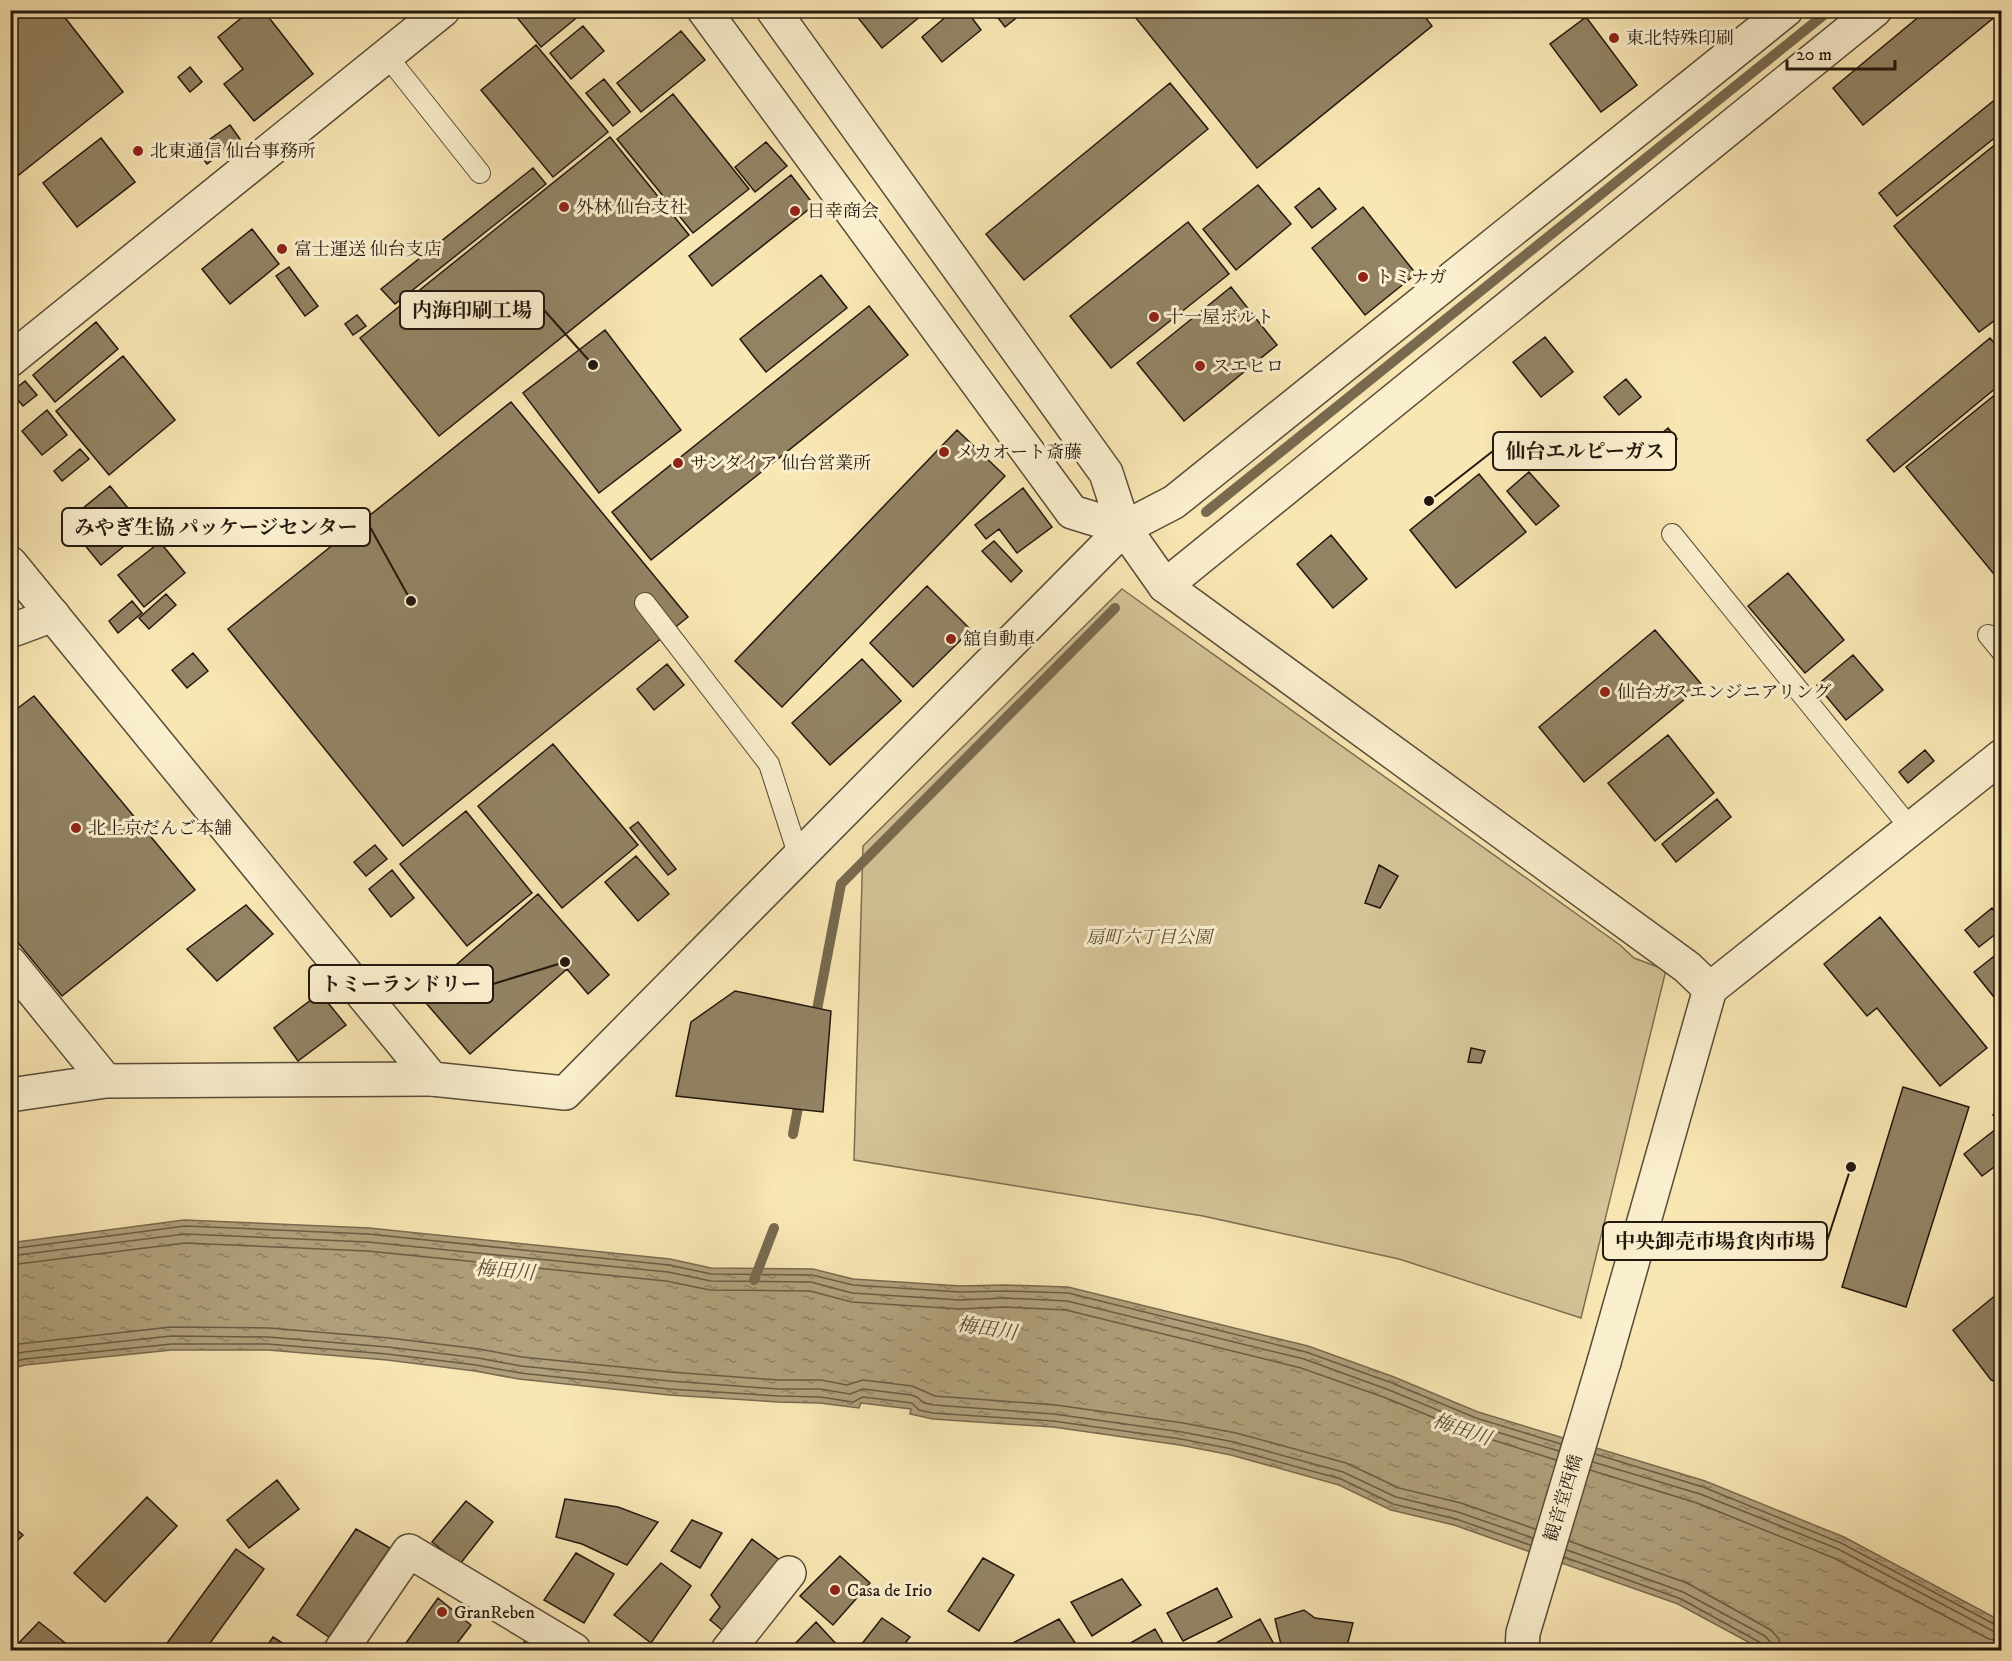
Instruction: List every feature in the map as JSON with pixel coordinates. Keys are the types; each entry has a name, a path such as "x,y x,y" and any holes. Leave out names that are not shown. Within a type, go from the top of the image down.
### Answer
{"street":[{"path":"10,360 443,10"},
{"path":"704,10 1072,512 1124,528"},
{"path":"773,10 1106,473 1124,528 1165,586 1687,967 1710,989 2001,756"},
{"path":"10,1095 106,1081 432,1079 565,1093 1124,528 1174,502 1786,10"},
{"path":"1165,586 1875,10"},
{"path":"10,563 432,1079"},
{"path":"10,631 53,615"},
{"path":"10,963 106,1081"},
{"name":"観音堂西橋","path":"1523,1642 1710,989"},
{"path":"341,1650 409,1551 574,1650"},
{"path":"728,1650 789,1573"}],"lane":[{"path":"387,56 480,173"},
{"path":"1672,534 1911,829"},
{"path":"645,603 769,764 799,857"},
{"path":"1988,635 2001,652"}],"green space":[{"name":"扇町六丁目公園","path":"1122,589 1620,945 1634,958 1666,970 1581,1318 1399,1259 1203,1216 854,1160 863,846"}],"water":[{"name":"梅田川","path":"184,1220 369,1228 670,1259 711,1268 813,1269 853,1279 960,1286 1068,1287 1308,1346 1394,1377 1478,1412 1705,1481 1844,1537 2001,1621 2001,1650 1763,1650 1678,1604 1454,1525 1391,1510 1339,1485 1231,1455 1180,1445 1053,1427 933,1419 910,1414 911,1409 861,1403 859,1408 820,1403 669,1395 519,1379 387,1360 268,1350 172,1350 25,1365 11,1369 10,1243"}],"building":[{"path":"59,10 123,92 10,182 10,11"},
{"path":"251,10 263,10 313,74 254,121 224,84 243,69 218,37"},
{"path":"511,10 586,10 541,47"},
{"path":"852,10 928,10 882,48"},
{"path":"954,10 966,10 981,30 942,62 922,37"},
{"path":"992,10 1026,10 1005,27"},
{"path":"1132,10 1420,10 1432,26 1257,168 1131,12"},
{"path":"1927,10 2002,11 1863,125 1833,88"},
{"path":"1586,17 1637,85 1601,112 1550,44"},
{"path":"583,26 604,51 571,79 550,53"},
{"path":"681,31 705,60 641,112 617,83"},
{"path":"536,45 608,132 553,177 481,90"},
{"path":"190,67 202,82 190,92 178,77"},
{"path":"604,79 630,112 613,126 586,93"},
{"path":"1170,83 1208,129 1024,280 986,234"},
{"path":"673,94 749,189 693,233 617,139"},
{"path":"2002,94 2002,132 1897,216 1879,193"},
{"path":"230,125 240,139 207,164 196,149"},
{"path":"610,137 689,235 439,436 360,338"},
{"path":"101,138 135,182 77,227 43,183"},
{"path":"2002,139 2002,315 1979,332 1894,226"},
{"path":"766,142 787,166 755,192 735,167"},
{"path":"533,168 546,184 395,304 381,289"},
{"path":"791,175 814,205 712,286 689,256"},
{"path":"1258,185 1291,224 1236,270 1203,229"},
{"path":"1319,188 1336,209 1312,228 1295,207"},
{"path":"1363,207 1416,274 1365,315 1312,248"},
{"path":"1188,222 1229,274 1111,368 1070,316"},
{"path":"252,229 279,264 230,304 202,269"},
{"path":"289,267 318,306 305,316 276,276"},
{"path":"821,275 847,308 766,372 740,339"},
{"path":"1231,287 1277,345 1184,421 1137,363"},
{"path":"869,306 908,355 651,560 612,512"},
{"path":"357,315 366,326 353,335 345,324"},
{"path":"96,322 118,349 55,402 33,375"},
{"path":"605,330 681,430 599,493 523,393"},
{"path":"1545,337 1573,372 1541,397 1513,362"},
{"path":"1990,338 2002,352 2002,383 1894,472 1867,440"},
{"path":"123,356 175,420 109,475 56,411"},
{"path":"1626,379 1641,397 1619,415 1604,397"},
{"path":"25,381 37,395 23,406 11,392"},
{"path":"2002,389 2002,584 1906,467"},
{"path":"511,402 688,617 403,846 228,629"},
{"path":"47,410 67,435 42,455 22,431"},
{"path":"1668,428 1677,439 1652,460 1643,449"},
{"path":"957,430 1005,476 782,707 735,661"},
{"path":"80,449 89,459 62,481 54,471"},
{"path":"1529,472 1559,506 1536,525 1507,491"},
{"path":"1479,474 1526,532 1456,588 1410,530"},
{"path":"110,486 145,529 101,565 66,522"},
{"path":"1023,488 1052,527 1017,553 999,529 986,539 975,525"},
{"path":"1331,535 1367,579 1333,608 1297,564"},
{"path":"994,541 1022,571 1011,582 982,551"},
{"path":"160,542 185,573 144,607 118,575"},
{"path":"1788,573 1844,640 1805,673 1748,606"},
{"path":"927,586 971,630 913,687 870,643"},
{"path":"166,594 176,605 149,629 139,618"},
{"path":"132,601 142,613 118,633 109,621"},
{"path":"1655,630 1702,685 1584,782 1539,727"},
{"path":"193,653 208,671 187,688 172,670"},
{"path":"1853,655 1883,690 1846,720 1817,685"},
{"path":"862,659 901,701 830,765 792,723"},
{"path":"667,664 684,685 654,710 637,689"},
{"path":"34,696 195,890 62,996 10,933 10,714"},
{"path":"1668,735 1714,793 1655,841 1608,783"},
{"path":"553,744 638,845 562,908 478,806"},
{"path":"1925,750 1934,761 1908,783 1899,772"},
{"path":"1717,799 1731,817 1676,862 1662,844"},
{"path":"466,811 532,893 467,946 400,864"},
{"path":"638,822 676,869 668,875 630,828"},
{"path":"375,845 387,859 366,876 354,862"},
{"path":"636,856 669,894 638,921 605,882"},
{"path":"1379,865 1398,876 1380,908 1365,903"},
{"path":"392,870 414,898 391,917 369,889"},
{"path":"538,894 609,975 588,994 567,969 470,1054 420,996"},
{"path":"246,905 273,934 217,981 187,949"},
{"path":"1992,908 2002,920 2002,929 1979,947 1965,930"},
{"path":"1880,917 1987,1048 1940,1086 1877,1008 1867,1016 1824,964"},
{"path":"2002,950 2002,1007 1974,972"},
{"path":"735,991 831,1011 823,1112 676,1096 691,1022"},
{"path":"320,993 346,1025 298,1061 274,1028"},
{"path":"1471,1048 1485,1051 1481,1063 1468,1062"},
{"path":"10,1050 17,1070 10,1072"},
{"path":"1903,1087 1969,1107 1906,1307 1842,1287"},
{"path":"2002,1108 2002,1161 1982,1176 1964,1154 2001,1125 1993,1115"},
{"path":"2002,1290 2002,1385 1991,1380 1953,1330"},
{"path":"277,1480 299,1509 249,1548 227,1520"},
{"path":"147,1497 177,1526 105,1602 74,1573"},
{"path":"565,1499 618,1507 658,1522 627,1565 582,1544 556,1537"},
{"path":"466,1501 493,1522 460,1564 432,1542"},
{"path":"692,1520 722,1533 700,1568 671,1551"},
{"path":"10,1524 23,1535 10,1548"},
{"path":"356,1529 390,1548 329,1637 297,1615"},
{"path":"752,1539 782,1562 727,1634 710,1620 720,1607 711,1595"},
{"path":"236,1549 264,1569 205,1650 162,1650"},
{"path":"576,1553 614,1574 584,1623 544,1600"},
{"name":"Casa de Irio","path":"840,1556 870,1583 833,1625 800,1596"},
{"path":"983,1558 1014,1575 979,1631 948,1611"},
{"path":"661,1563 691,1586 651,1643 614,1615"},
{"path":"1122,1579 1141,1605 1092,1636 1071,1602"},
{"path":"1217,1588 1232,1617 1183,1641 1167,1613"},
{"name":"GranReben","path":"438,1598 471,1625 452,1650 401,1650"},
{"path":"1304,1610 1315,1618 1353,1623 1346,1650 1282,1649 1275,1619"},
{"path":"882,1618 910,1637 900,1650 857,1650"},
{"path":"1059,1619 1080,1650 1013,1650 1009,1645"},
{"path":"1260,1619 1275,1646 1268,1650 1217,1650 1214,1644"},
{"path":"39,1622 69,1646 65,1650 12,1650"},
{"path":"816,1622 839,1647 836,1650 789,1650"},
{"path":"1155,1629 1167,1650 1118,1650"},
{"path":"273,1637 293,1650 264,1650"},
{"path":"525,1641 542,1650 518,1650"}],"waterway":[{"path":"1206,512 1830,10"},
{"path":"815,1020 841,884 1115,608"},
{"path":"793,1134 800,1097"},
{"path":"754,1280 774,1228"}],"place":[{"name":"東北特殊印刷","path":"1614,38"},
{"name":"北東通信 仙台事務所","path":"138,151"},
{"name":"外林 仙台支社","path":"564,207"},
{"name":"日幸商会","path":"795,211"},
{"name":"富士運送 仙台支店","path":"282,249"},
{"name":"トミナガ","path":"1363,277"},
{"name":"十一屋ボルト","path":"1154,317"},
{"name":"内海印刷工場","path":"593,365"},
{"name":"スエヒロ","path":"1200,366"},
{"name":"メカオート斎藤","path":"944,452"},
{"name":"サンダイア 仙台営業所","path":"678,463"},
{"name":"仙台エルピーガス","path":"1429,501"},
{"name":"みやぎ生協 パッケージセンター","path":"411,601"},
{"name":"舘自動車","path":"951,639"},
{"name":"仙台ガスエンジニアリング","path":"1605,692"},
{"name":"北上京だんご本舗","path":"76,828"},
{"name":"トミーランドリー","path":"565,962"},
{"name":"中央卸売市場食肉市場","path":"1851,1167"},
{"name":"Casa de Irio","path":"835,1590"},
{"name":"GranReben","path":"442,1612"}]}
